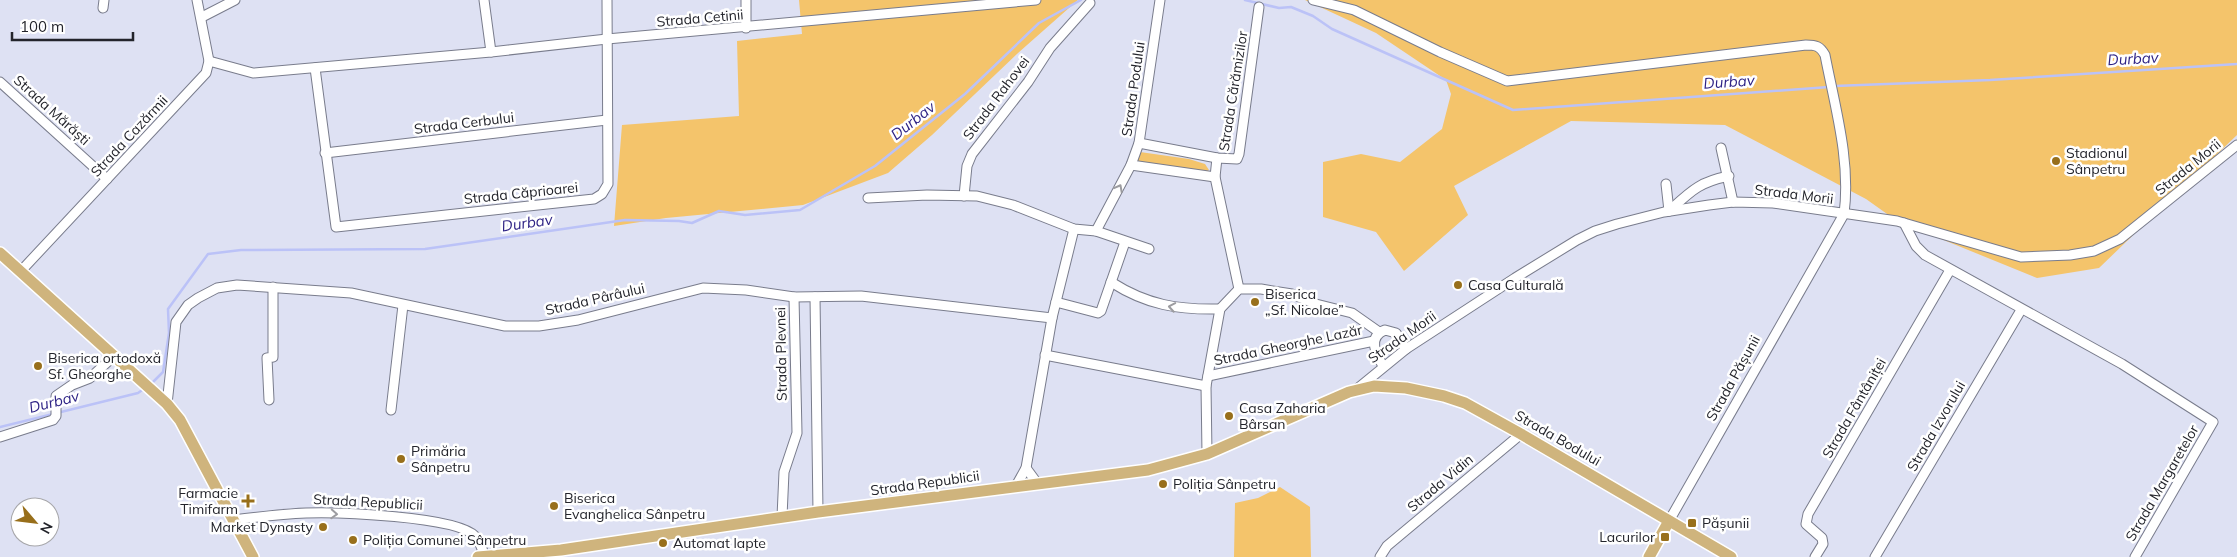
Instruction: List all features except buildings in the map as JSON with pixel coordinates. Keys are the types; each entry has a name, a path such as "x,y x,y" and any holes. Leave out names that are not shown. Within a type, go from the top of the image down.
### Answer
{"main road":[{"path":"0,253 163,400 180,420 253,557"},
{"name":"Strada Bodului","path":"1356,389 1374,386 1406,388 1444,396 1465,404 1521,434 1731,557"},
{"name":"Strada Republicii","path":"478,557 562,554 818,512 1148,470 1207,454 1356,389"},
{"name":"Strada Pășunii","path":"1649,557 1669,521"}],"street":[{"path":"197,0 202,17 209,61"},
{"path":"202,17 235,0"},
{"path":"484,0 491,52"},
{"name":"Strada Căprioarei","path":"325,152 336,228 594,199 602,194 608,184 607,0"},
{"path":"746,0 746,28"},
{"name":"Strada Podului","path":"1096,231 1131,165 1139,144 1160,0"},
{"path":"1313,0 1354,10 1440,52 1507,81 1806,44 1821,48 1825,55 1842,137 1847,179 1844,214"},
{"path":"1353,0 1354,10"},
{"name":"Strada Cetinii","path":"209,61 253,73 1033,1"},
{"name":"Strada Rahovei","path":"964,196 967,166 972,154 1028,82 1050,48 1090,3"},
{"name":"Strada Cărămizilor","path":"1217,158 1235,160 1240,154 1259,7"},
{"name":"Strada Cazărmii","path":"20,272 206,73 209,61"},
{"path":"315,68 325,152"},
{"name":"Strada Mărăști","path":"0,82 107,179"},
{"name":"Strada Cerbului","path":"325,152 607,120"},
{"path":"1139,144 1217,158 1215,177 1239,289"},
{"name":"Strada Morii","path":"1356,389 1406,349 1577,240 1595,231 1617,224 1669,212 1733,202 1773,203 1904,223 2020,257 2070,255 2094,251 2120,239 2237,145"},
{"path":"1721,148 1729,176 1733,202"},
{"path":"1131,165 1215,177"},
{"path":"1669,212 1698,185 1729,176"},
{"path":"1666,184 1669,212"},
{"path":"868,198 927,195 977,196 1013,205 1074,229 1096,231 1149,249"},
{"name":"Strada Pășunii","path":"1669,521 1844,214"},
{"path":"1904,223 1916,246 1925,255 2020,310"},
{"path":"1016,486 1026,468 1052,318 1074,229"},
{"path":"1056,302 1098,313 1101,311 1125,242"},
{"name":"Strada Fântâniței","path":"1816,557 1823,544 1822,538 1806,524 1808,514 1950,270"},
{"path":"1111,282 1139,298 1156,304 1186,309 1220,309"},
{"name":"Strada Pârâului","path":"163,400 176,322 188,305 218,288 238,285 351,293 498,325 527,326 578,320 703,288 746,290 794,297"},
{"path":"269,400 267,358 273,357 273,287"},
{"path":"1207,454 1206,386 1220,309 1239,289 1261,289 1292,294 1316,304 1352,313 1379,332"},
{"name":"Strada Plevnei","path":"782,518 784,472 797,433 794,297 861,296 1052,318"},
{"path":"815,297 818,512"},
{"path":"391,410 403,305"},
{"name":"Strada Margaretelor","path":"2020,310 2122,364 2213,422 2135,557"},
{"name":"Strada Izvorului","path":"1875,557 2020,310"},
{"path":"1374,386 1379,369 1374,341 1379,332 1385,330 1396,333 1406,349"},
{"name":"Strada Gheorghe Lazăr","path":"1208,376 1374,341"},
{"name":"Strada Gheorghe Lazăr","path":"1045,355 1206,386"},
{"path":"0,437 49,423 57,411 56,396 90,378 114,356"},
{"name":"Strada Vidin","path":"1380,557 1387,546 1521,434"},
{"path":"1026,468 1037,483"},
{"name":"Strada Republicii","path":"233,520 308,513 433,520 458,526 475,536 485,556"}],"shaded area":[{"path":"799,0 1078,0 1018,53 932,135 888,173 803,205 666,218 614,226 622,125 739,116 737,41 802,34"},
{"path":"1305,0 2237,0 2237,135 2099,268 2037,278 1897,221 1866,199 1725,125 1571,121 1454,186 1468,215 1404,271 1376,232 1323,217 1323,162 1361,154 1400,162 1442,129 1451,94 1446,80 1376,33"},
{"path":"1140,152 1189,159 1205,164 1209,170 1203,173 1135,162"},
{"path":"1280,487 1310,507 1311,557 1234,557 1235,503 1258,498"}],"waterway":[{"name":"Durbav","path":"150,385 163,372 169,333 168,309 208,254 241,250 425,249 625,220 692,223 719,211 745,215 800,210 875,166 965,94 1039,23 1081,0"},
{"name":"Durbav","path":"1245,0 1279,8 1291,7 1313,16 1332,29 1513,110 1829,87"},
{"name":"Durbav","path":"1835,86 1990,80 2237,64"},
{"name":"Durbav","path":"0,427 138,393 145,388"}],"place":[{"name":"Stadionul Sânpetru","path":"2056,161"},
{"name":"Casa Culturală","path":"1458,285"},
{"name":"Biserica „Sf. Nicolae”","path":"1255,302"},
{"name":"Biserica ortodoxă Sf. Gheorghe","path":"38,366"},
{"name":"Casa Zaharia Bârsan","path":"1229,416"},
{"name":"Primăria Sânpetru","path":"401,459"},
{"name":"Poliția Sânpetru","path":"1163,484"},
{"name":"Farmacie Timifarm","path":"248,501"},
{"name":"Biserica Evanghelica Sânpetru","path":"554,506"},
{"name":"Pășunii","path":"1692,523"},
{"name":"Market Dynasty","path":"323,527"},
{"name":"Lacurilor","path":"1665,537"},
{"name":"Poliția Comunei Sânpetru","path":"353,540"},
{"name":"Automat lapte","path":"663,543"}]}
